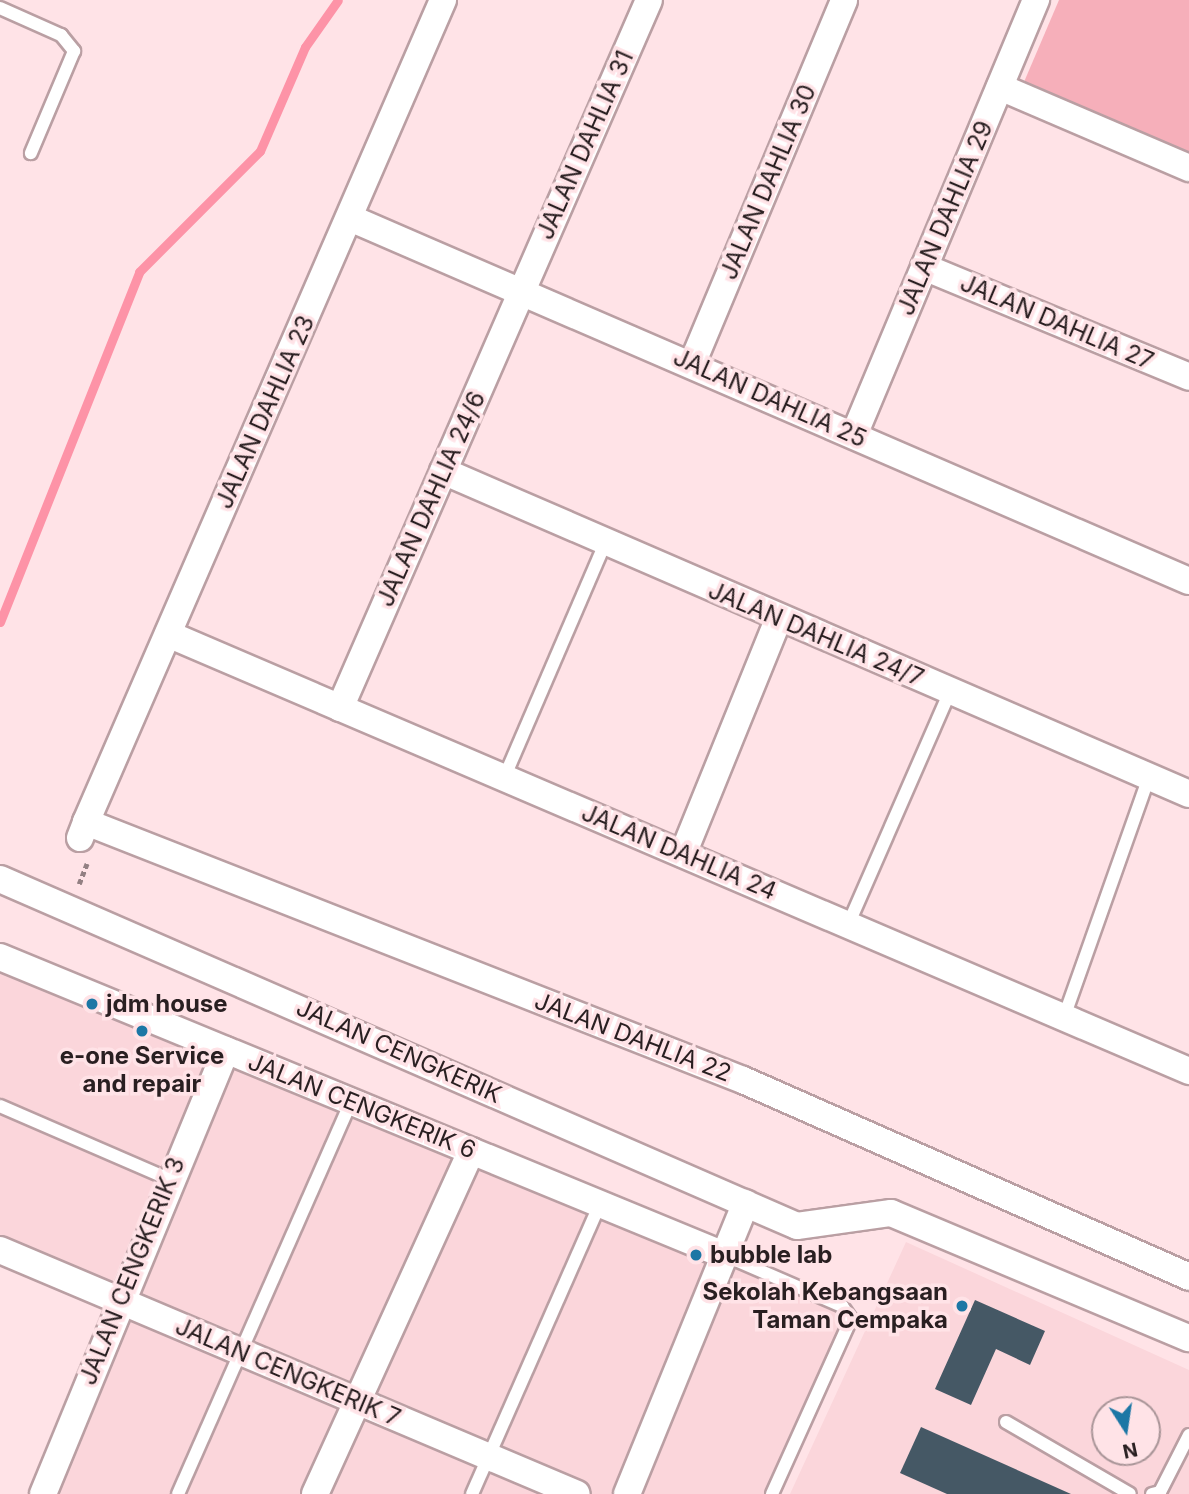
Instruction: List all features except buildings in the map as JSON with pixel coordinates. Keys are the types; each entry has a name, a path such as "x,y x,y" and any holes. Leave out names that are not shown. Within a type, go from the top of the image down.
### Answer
{"street":[{"name":"JALAN DAHLIA 23","path":"83,830 443,0"},
{"name":"JALAN DAHLIA 31","path":"522,290 649,0"},
{"name":"JALAN DAHLIA 30","path":"692,365 844,0"},
{"name":"JALAN DAHLIA 29","path":"855,435 1036,0"},
{"path":"1000,87 1189,168"},
{"name":"JALAN DAHLIA 25","path":"350,218 522,290 1189,581"},
{"name":"JALAN DAHLIA 27","path":"924,267 1189,377"},
{"name":"JALAN DAHLIA 24/6","path":"340,708 522,290"},
{"name":"JALAN DAHLIA 24/7","path":"443,471 1189,794"},
{"path":"682,854 779,618"},
{"name":"JALAN DAHLIA 24","path":"168,634 1189,1071"},
{"name":"JALAN DAHLIA 22","path":"83,830 743,1080 1189,1277"},
{"name":"JALAN CENGKERIK","path":"0,879 797,1226 891,1213 1189,1338"},
{"name":"JALAN CENGKERIK 6","path":"0,957 724,1255"},
{"name":"JALAN CENGKERIK 3","path":"43,1494 118,1300 226,1050"},
{"path":"315,1494 471,1151"},
{"path":"626,1494 746,1203"},
{"name":"JALAN CENGKERIK 7","path":"0,1250 577,1494"}],"lane":[{"path":"0,8 61,35 74,51 31,153"},
{"path":"505,778 605,543"},
{"path":"848,925 950,692"},
{"path":"1064,1017 1149,777"},
{"path":"178,1494 351,1101"},
{"path":"0,1106 169,1179"},
{"path":"472,1494 600,1204"},
{"path":"724,1255 842,1306 850,1319 772,1494"},
{"path":"1006,1422 1130,1494"},
{"path":"1152,1494 1160,1492 1189,1435"}],"path":[{"path":"71,908 94,844 83,830"}],"shaded area":[{"path":"1059,0 1189,0 1189,152 1024,82"},
{"path":"0,969 838,1310 841,1335 766,1494 58,1494 132,1295 0,1239"},
{"name":"Sekolah Kebangsaan Taman Cempaka","path":"906,1242 1189,1370 1189,1494 790,1494"}],"waterway":[{"path":"0,622 139,272 260,151 305,47 338,0"}],"place":[{"name":"jdm house","path":"92,1004"},
{"name":"e-one Service and repair","path":"142,1031"},
{"name":"bubble lab","path":"696,1255"},
{"name":"Sekolah Kebangsaan Taman Cempaka","path":"962,1306"}]}
